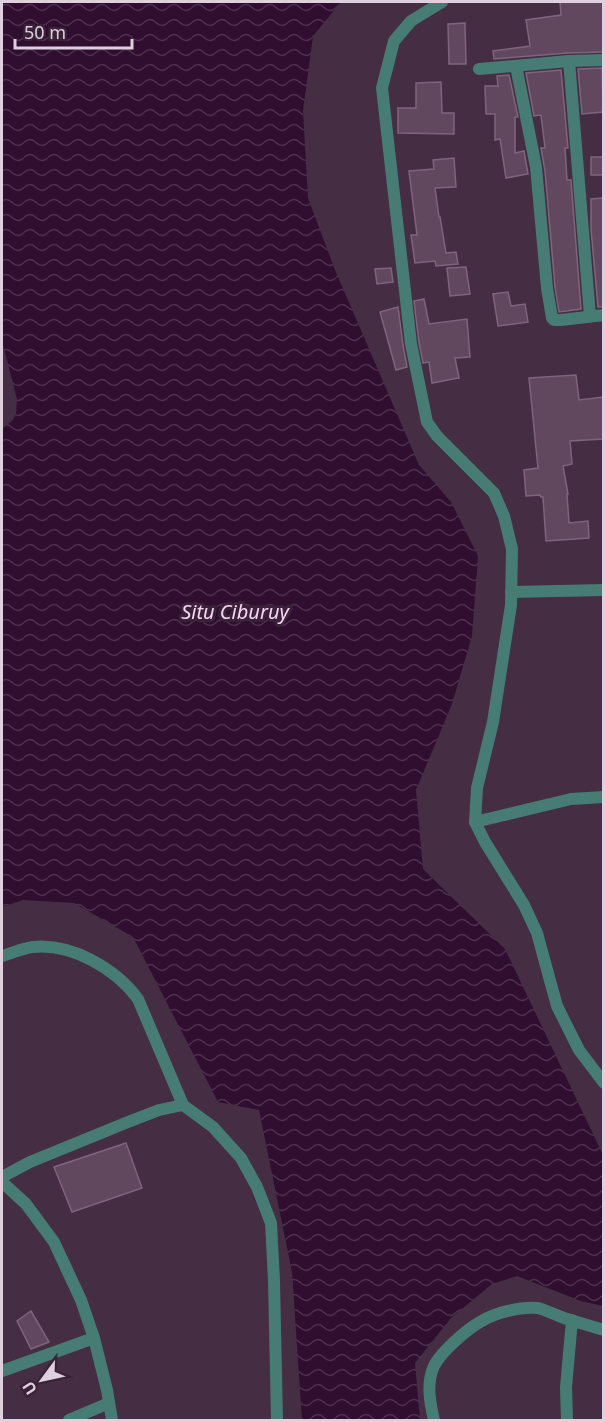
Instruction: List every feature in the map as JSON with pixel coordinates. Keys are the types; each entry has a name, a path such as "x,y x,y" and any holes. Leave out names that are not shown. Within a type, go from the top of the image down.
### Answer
{"street":[{"path":"442,2 411,21 394,41 382,88 411,344 428,422 437,436 494,493 504,516 512,549 511,605 493,722 477,788 475,822 524,904 537,933 557,1006 579,1050 603,1083"},
{"path":"479,69 603,60"},
{"path":"569,61 590,315"},
{"path":"516,66 536,167 547,288 552,318 561,320 603,315"},
{"path":"512,592 603,590"},
{"path":"475,822 571,799 603,797"},
{"path":"2,956 32,947 55,948 77,953 114,974 129,986 138,999 183,1105 213,1127 241,1158 257,1187 271,1223 277,1420"},
{"path":"2,1177 30,1162 128,1122 159,1110 183,1105"},
{"path":"2,1182 26,1204 54,1242 81,1300 94,1338 112,1420"},
{"path":"434,1420 430,1405 429,1383 433,1368 441,1355 456,1340 480,1321 511,1310 537,1308 603,1330"},
{"path":"567,1420 566,1387 572,1320"},
{"path":"2,1371 94,1338"},
{"path":"69,1420 109,1403"}],"water":[{"name":"Situ Ciburuy","path":"2,2 341,2 313,36 303,111 308,198 335,270 419,465 451,502 478,556 472,636 452,704 416,790 423,869 505,949 603,1155 603,1306 581,1301 517,1276 492,1284 451,1318 415,1363 420,1420 302,1420 292,1272 259,1110 218,1102 133,937 74,903 23,900 2,907 2,429 12,421 16,414 17,399 2,341"}],"building":[{"path":"560,2 603,2 603,52 494,59 493,51 530,46 526,20 561,15"},
{"path":"465,23 466,64 449,64 448,24"},
{"path":"602,68 603,112 582,114 578,69"},
{"path":"561,70 568,148 565,148 567,180 571,180 581,309 559,312 541,148 545,148 541,115 534,116 526,73"},
{"path":"509,75 518,117 515,117 515,153 524,151 528,174 506,178 500,139 495,140 495,114 486,114 485,86 498,86 497,76"},
{"path":"441,82 442,113 454,113 454,134 398,133 398,108 416,108 416,83"},
{"path":"591,157 603,157 603,175 591,175"},
{"path":"454,158 456,187 435,188 446,253 456,252 458,264 436,266 435,261 415,263 411,235 417,235 409,171 434,169 433,160"},
{"path":"603,198 603,307 598,307 591,229 591,199"},
{"path":"466,267 470,294 450,296 447,268"},
{"path":"391,268 393,282 377,284 375,269"},
{"path":"508,292 511,306 525,304 528,322 498,326 493,294"},
{"path":"424,299 429,324 467,319 470,357 455,358 459,378 432,383 429,362 423,363 414,301"},
{"path":"398,307 407,367 396,370 380,312"},
{"path":"576,375 579,400 603,397 603,439 570,441 572,464 563,466 568,494 569,523 588,521 589,538 546,541 543,497 540,495 526,496 524,470 538,468 529,378"},
{"path":"126,1143 142,1188 72,1212 54,1167"},
{"path":"31,1311 49,1342 31,1349 17,1321"}]}
